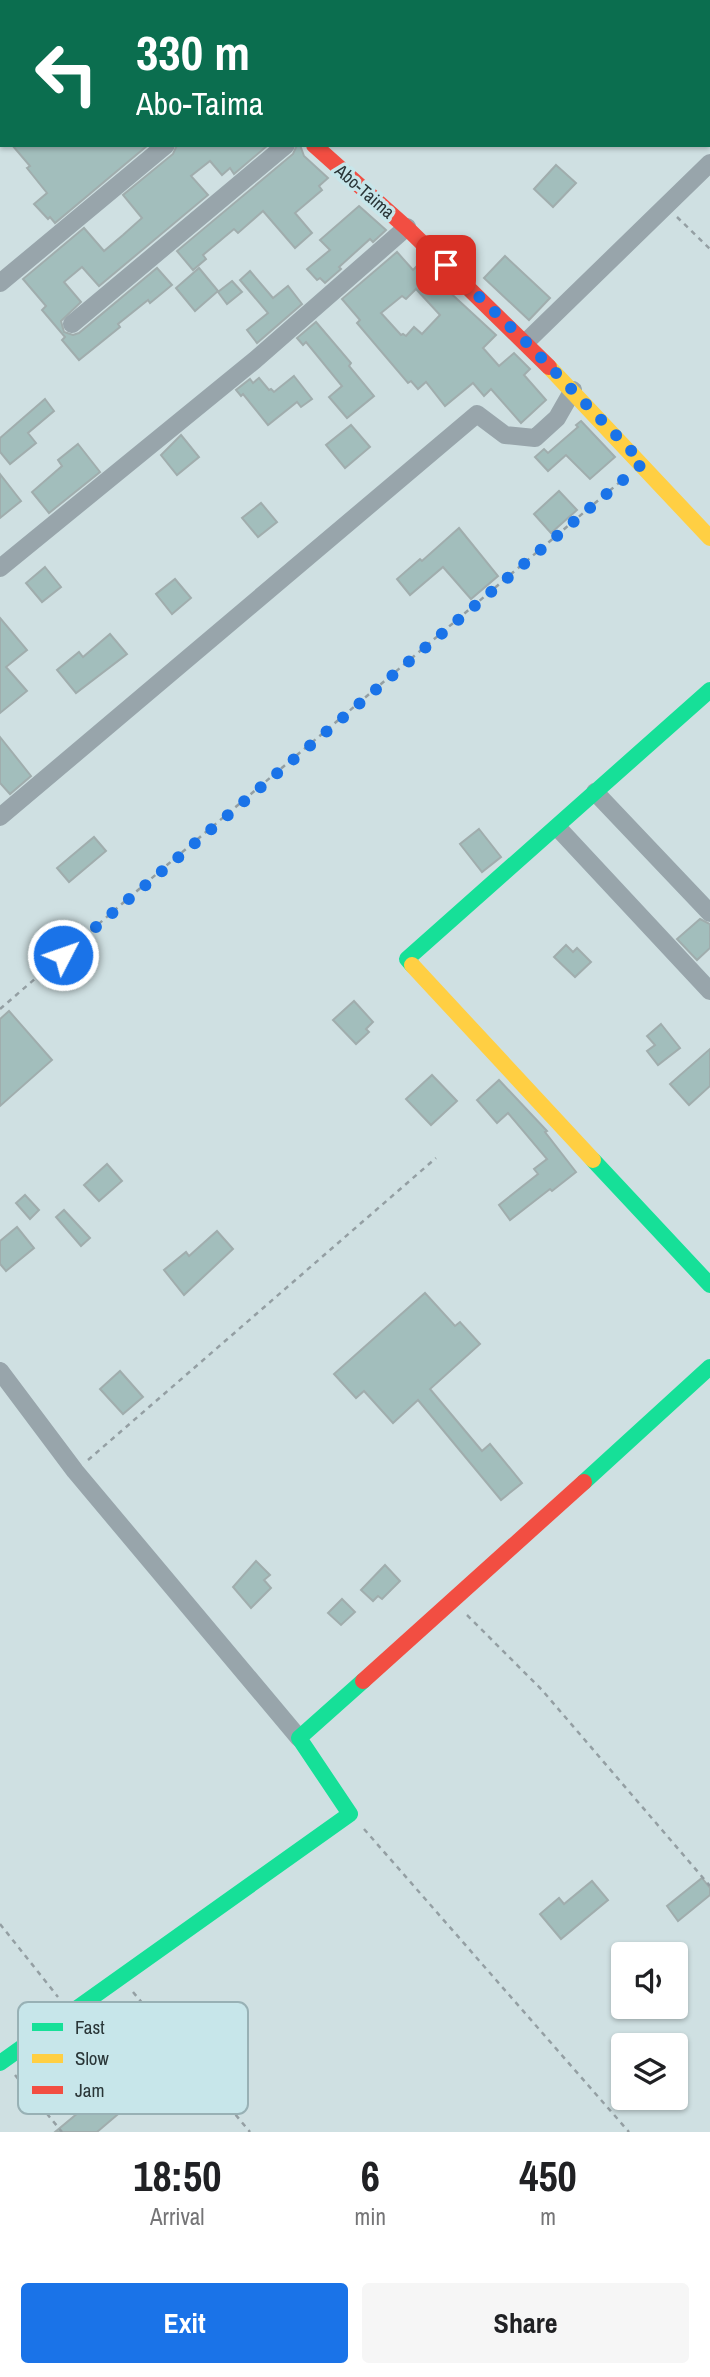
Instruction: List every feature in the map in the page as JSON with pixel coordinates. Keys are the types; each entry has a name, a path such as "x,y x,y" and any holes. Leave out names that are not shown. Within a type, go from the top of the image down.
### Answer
{"street":[{"path":"0,283 164,147"},
{"path":"72,324 284,147"},
{"name":"Abo-Taima","path":"316,147 407,228 526,342 643,463 710,538"},
{"path":"526,342 710,163"},
{"path":"0,568 255,360 407,228"},
{"path":"0,817 477,414 505,435 535,438 557,418 573,390"},
{"path":"710,690 558,828 407,959 710,1285"},
{"path":"595,792 710,913"},
{"path":"558,828 710,991"},
{"path":"299,1738 454,1601 710,1367"},
{"path":"0,1371 75,1471 299,1738 350,1814 87,2002"},
{"path":"1,2062 18,2050"}],"path":[{"path":"665,205 710,249"},
{"path":"0,1009 643,463"},
{"path":"75,1471 436,1158"},
{"path":"454,1601 542,1690 710,1886"},
{"path":"350,1814 629,2132"},
{"path":"0,1924 62,2002"},
{"path":"121,1978 141,2002"},
{"path":"1,2062 18,2082"},
{"path":"46,2114 62,2132"},
{"path":"235,2114 250,2132"}],"building":[{"path":"14,147 146,147 55,223 34,204 47,193 27,168 30,166"},
{"path":"176,147 266,147 234,174 230,168 222,175 210,161 191,176 208,195 99,286 82,267 64,282 81,302 61,321 64,332 73,335 79,333 157,268 172,285 118,324 120,327 79,360 62,340 65,337 42,310 46,306 23,279 84,228 104,251 142,218 123,195 173,154"},
{"path":"296,147 301,147 304,156 328,178 319,186 322,190 295,213 312,233 295,248 263,211 238,233 234,229 203,255 206,259 193,270 177,251 293,154"},
{"path":"556,165 576,183 553,207 534,189"},
{"path":"359,206 386,230 373,242 370,239 325,283 320,278 317,280 307,269 330,250 320,240"},
{"path":"397,252 413,270 419,264 496,335 483,348 499,366 514,353 530,369 524,375 546,400 521,423 491,389 484,396 473,383 445,406 426,382 418,389 411,381 408,383 357,323 360,320 342,299","holes":["416,289 440,315 422,334 414,327 406,336 401,335 381,313 402,296 406,299"]},
{"path":"505,256 550,298 529,320 484,278"},
{"path":"199,268 218,291 195,311 176,288"},
{"path":"250,271 273,298 288,286 302,304 257,343 247,330 268,313 240,280"},
{"path":"232,281 242,292 227,304 218,292"},
{"path":"316,322 351,363 349,366 374,396 347,418 329,397 342,386 306,342 303,345 297,338"},
{"path":"294,376 312,399 301,407 297,402 268,425 243,394 241,396 236,390 250,379 253,383 259,378 274,392"},
{"path":"45,399 54,411 28,433 36,443 10,464 0,452 0,438"},
{"path":"581,421 615,457 590,479 566,455 548,471 535,457 544,449 548,453 578,427 576,425"},
{"path":"351,425 370,447 345,468 326,445"},
{"path":"181,435 199,457 177,475 161,455"},
{"path":"78,444 100,472 49,513 32,492 62,466 58,460"},
{"path":"0,474 21,501 0,518"},
{"path":"559,491 577,510 551,533 534,514"},
{"path":"261,503 277,522 258,537 242,518"},
{"path":"459,528 498,576 471,599 443,567 410,595 397,579"},
{"path":"45,567 61,587 42,602 26,583"},
{"path":"175,579 191,598 172,614 156,594"},
{"path":"0,618 27,650 6,667 27,691 0,713"},
{"path":"110,634 127,654 76,693 57,670 79,652 83,657"},
{"path":"0,737 31,776 10,794 0,783"},
{"path":"479,829 501,857 482,872 460,844"},
{"path":"94,837 106,851 69,882 57,868"},
{"path":"700,919 710,924 710,948 697,960 677,939"},
{"path":"566,945 573,952 577,948 591,962 575,977 554,957"},
{"path":"354,1001 373,1022 366,1029 369,1032 356,1044 333,1020"},
{"path":"9,1011 52,1060 0,1106 0,1019"},
{"path":"661,1024 680,1048 658,1065 647,1051 655,1045 647,1036"},
{"path":"710,1049 710,1086 689,1105 670,1084"},
{"path":"432,1075 457,1101 431,1125 406,1099"},
{"path":"499,1080 547,1131 545,1132 576,1172 510,1220 499,1205 538,1174 534,1169 547,1159 508,1113 497,1123 477,1100"},
{"path":"107,1164 122,1181 99,1201 84,1185"},
{"path":"25,1195 39,1210 30,1219 16,1203"},
{"path":"64,1210 90,1238 81,1246 56,1217"},
{"path":"17,1227 34,1248 6,1271 0,1264 0,1241"},
{"path":"217,1231 233,1249 184,1295 164,1270 186,1252 189,1256"},
{"path":"425,1293 455,1326 460,1322 480,1344 430,1389 482,1451 490,1444 522,1483 501,1500 418,1400 393,1423 364,1391 356,1398 334,1374"},
{"path":"120,1371 143,1397 123,1414 100,1389"},
{"path":"256,1561 270,1575 264,1580 271,1588 251,1608 233,1587"},
{"path":"385,1565 400,1581 382,1599 378,1596 373,1601 361,1590"},
{"path":"342,1599 355,1612 341,1625 328,1613"},
{"path":"702,1878 710,1888 710,1895 678,1921 667,1906"},
{"path":"592,1881 608,1900 561,1939 540,1914 559,1898 564,1904"},
{"path":"77,2114 118,2114 97,2132 55,2132"}],"traffic: fast":[{"path":"412,965 407,959 710,690"},
{"path":"593,1160 710,1285"},
{"path":"584,1482 710,1367"},
{"path":"86,2002 350,1814 299,1738 363,1681"},
{"path":"0,2063 18,2050"}],"traffic: slow":[{"path":"549,367 710,538"},
{"path":"412,965 593,1160"}],"traffic: jam":[{"path":"316,147 409,230 549,367"},
{"path":"363,1681 584,1482"}],"route":[{"path":"63,955 643,463 526,342 446,265"}]}
